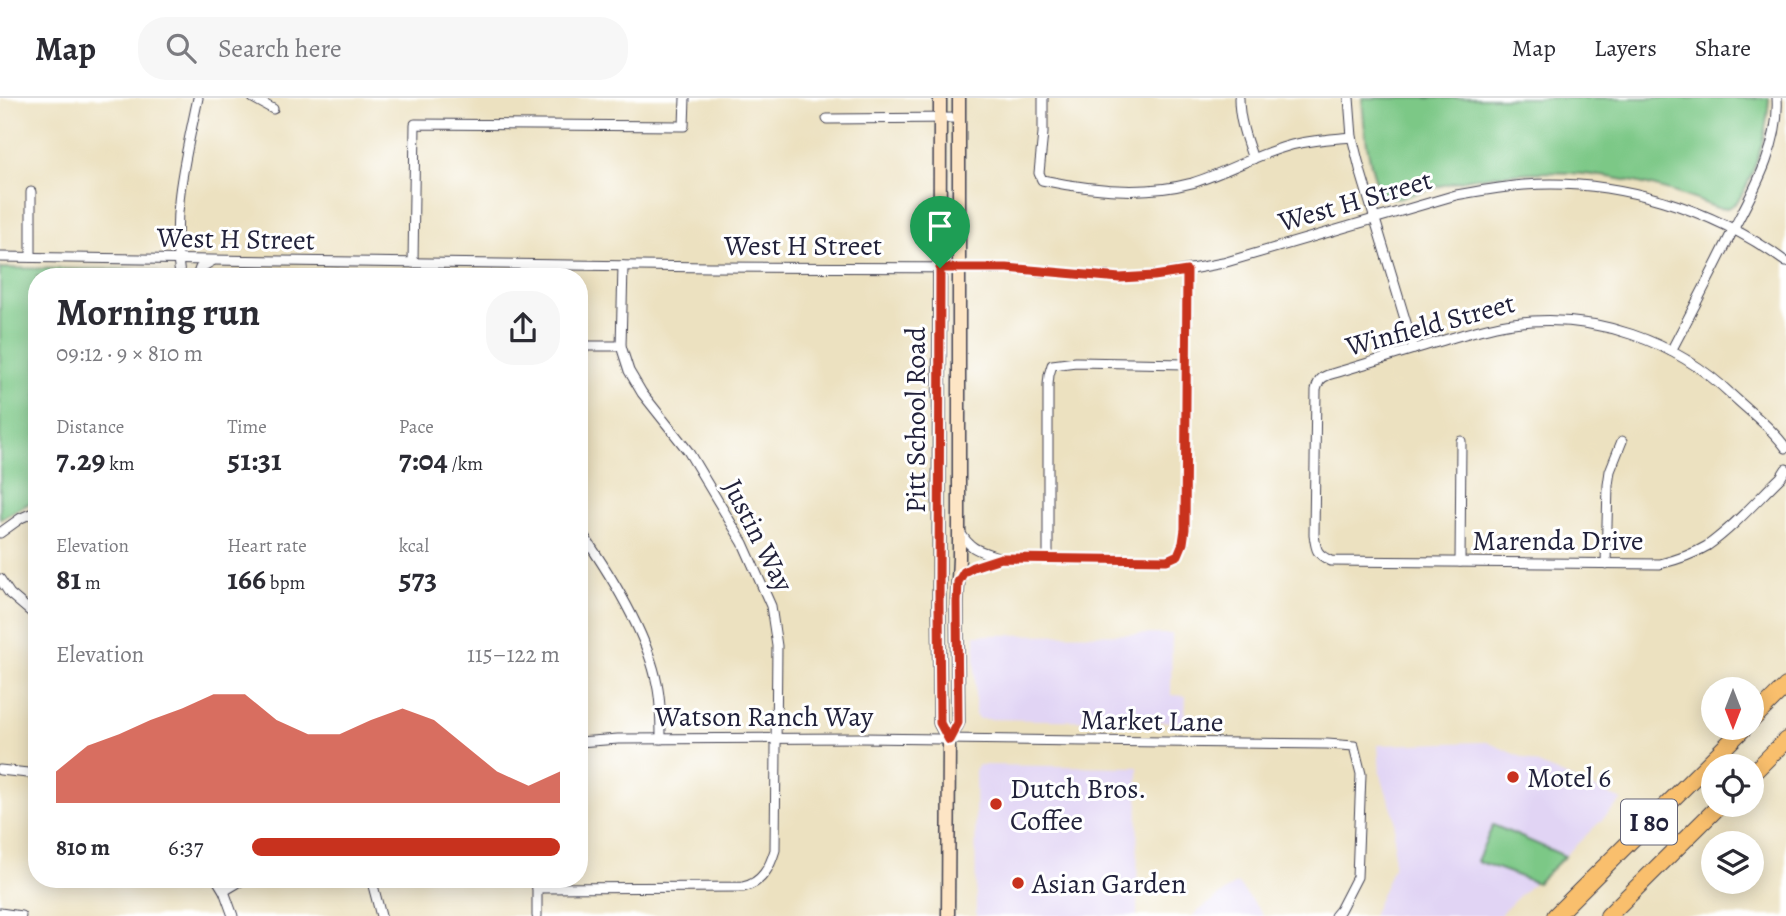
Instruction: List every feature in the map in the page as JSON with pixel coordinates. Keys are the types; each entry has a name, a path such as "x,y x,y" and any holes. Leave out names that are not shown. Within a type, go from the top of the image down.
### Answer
{"highway":[{"path":"1764,708 1786,687"},
{"name":"I 80","path":"1555,916 1732,740"},
{"path":"1764,762 1786,740"},
{"name":"I 80","path":"1608,916 1708,817"}],"main road":[{"name":"Pitt School Road","path":"940,98 940,723 949,740"},
{"name":"Pitt School Road","path":"948,916 949,740 958,723 959,98"}],"street":[{"path":"179,268 179,192 198,98"},
{"path":"253,98 273,109"},
{"path":"413,264 415,124 684,126 685,98"},
{"path":"1043,98 1040,173 1042,180 1065,185 1151,189 1190,183 1290,145 1352,137"},
{"path":"1239,98 1242,130 1253,159"},
{"path":"1349,98 1352,137 1414,349"},
{"path":"1671,351 1761,174 1772,144 1780,99"},
{"path":"827,118 958,118"},
{"name":"West H Street","path":"0,257 413,264 1007,268 1120,278 1154,276 1223,263 1456,195 1492,188 1560,185 1591,186 1652,198 1734,230 1786,262"},
{"path":"31,192 31,257"},
{"path":"200,268 212,260"},
{"name":"Justin Way","path":"588,884 743,887 753,885 761,878 771,866 775,850 777,646 771,606 743,543 688,451 642,393 629,371 621,346 623,266"},
{"path":"958,582 964,572 1001,558 1167,560 1178,555 1185,529 1187,271"},
{"name":"Winfield Street","path":"1314,534 1318,382 1328,375 1487,327 1514,322 1545,320 1581,323 1611,328 1643,338 1691,362 1720,383 1775,434 1786,448"},
{"path":"588,346 621,346"},
{"path":"1048,558 1048,385 1052,365 1076,362 1186,364"},
{"path":"1460,562 1461,441"},
{"path":"1606,564 1608,485 1622,441"},
{"name":"Marenda Drive","path":"1314,534 1315,548 1321,556 1331,561 1660,564 1690,555 1707,546 1726,531 1786,469"},
{"path":"0,533 28,515"},
{"path":"959,530 973,548 1001,558"},
{"path":"588,543 621,596 644,645 658,686 661,739"},
{"path":"0,579 10,594 28,609"},
{"name":"Watson Ranch Way","path":"588,741 618,738 949,740"},
{"name":"Market Lane","path":"949,740 1353,746 1361,774 1357,877 1335,916"},
{"path":"0,770 28,773"},
{"path":"222,888 233,916"},
{"path":"224,891 229,888"},
{"path":"374,888 381,916"},
{"path":"537,888 537,916"},
{"path":"0,913 21,916"}],"shaded area":[{"path":"1172,634 1171,695 1186,696 1185,722 979,719 975,715 975,635"},
{"path":"1487,742 1622,800 1499,916 1372,916 1393,868 1395,818 1380,774 1378,745"},
{"path":"979,765 1138,767 1137,916 976,916 975,770"},
{"path":"1237,883 1264,916 1192,916"}],"green space":[{"path":"1362,98 1769,100 1762,145 1751,176 1737,201 1723,209 1630,181 1569,173 1539,172 1477,178 1403,197 1390,197 1379,188 1371,164"},
{"path":"0,268 28,268 28,504 0,519"},
{"path":"1493,825 1565,856 1537,883 1477,861"}],"place":[{"name":"Motel 6","path":"1513,777"},
{"name":"Dutch Bros. Coffee","path":"996,804"},
{"name":"Asian Garden","path":"1018,883"}],"route":[{"path":"940,268 1007,268 1120,278 1187,271 1185,529 1178,555 1167,560 1001,558 964,572 958,582 957,602 958,723 949,740 940,723 940,268"}]}
